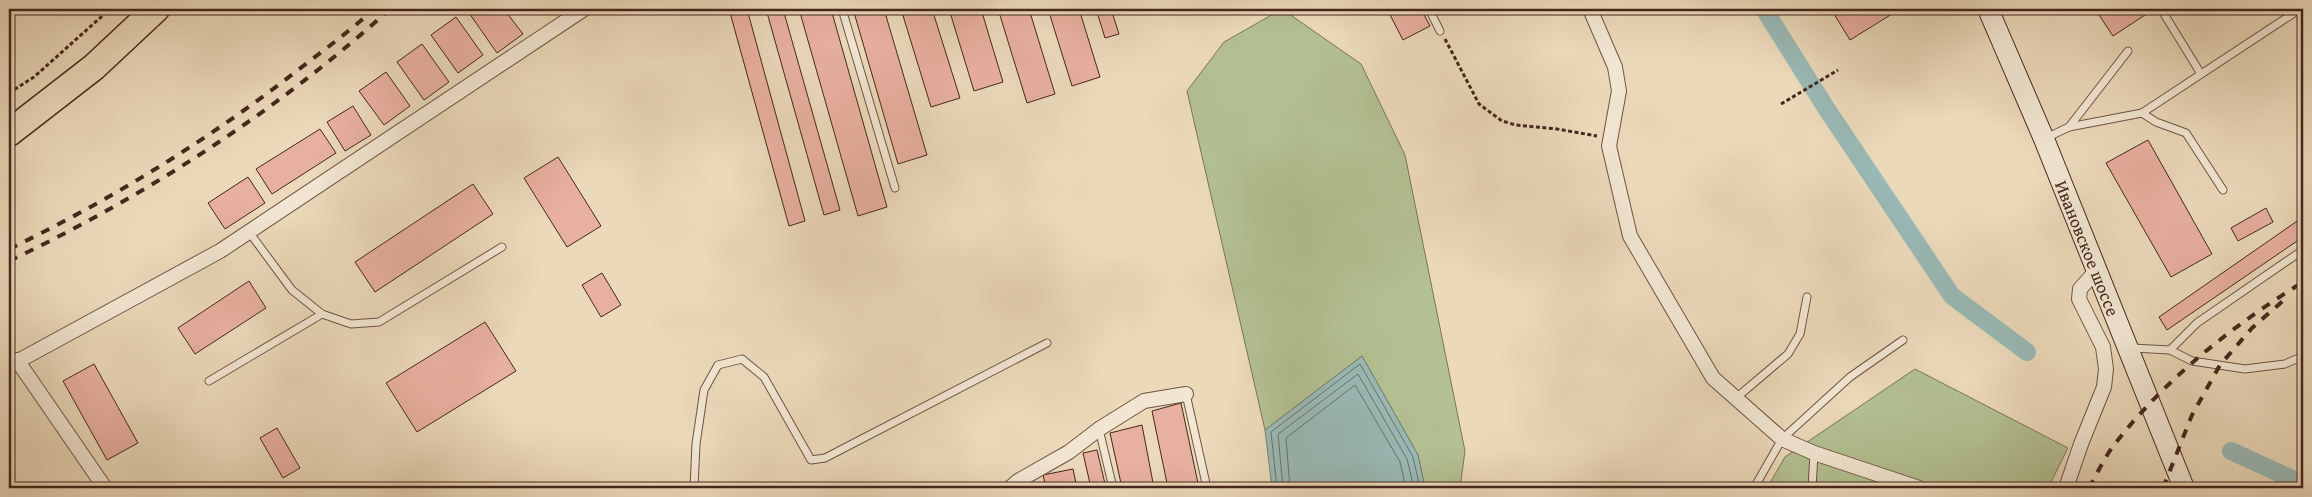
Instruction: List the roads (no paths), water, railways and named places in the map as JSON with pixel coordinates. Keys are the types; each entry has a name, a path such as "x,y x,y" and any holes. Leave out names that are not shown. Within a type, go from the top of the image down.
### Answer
{"highway":[{"path":"9,133 94,67 156,9"}],"street":[{"path":"105,488 13,363 220,251 584,9"},
{"path":"1590,9 1616,67 1619,92 1609,146 1630,236 1713,378 1782,439 1919,488"},
{"name":"Ивановское шоссе","path":"1988,9 2044,139 2126,348 2184,488"},
{"path":"2066,488 2104,387 2106,369 2103,347 2079,300 2080,289 2096,272"},
{"path":"1010,488 1018,480 1069,452 1098,429 1144,401 1186,394"}],"lane":[{"path":"842,9 895,188"},
{"path":"1429,9 1440,31"},
{"path":"2161,9 2201,74"},
{"path":"2044,139 2069,127 2142,114 2300,9"},
{"path":"2069,127 2128,51"},
{"path":"2142,114 2156,122 2186,133 2224,190"},
{"path":"249,232 292,290 322,314 351,324 378,322 502,247"},
{"path":"2170,350 2197,323 2303,250"},
{"path":"1736,398 1788,354 1800,334 1807,297"},
{"path":"209,381 322,314"},
{"path":"1754,488 1782,439 1850,377 1903,340"},
{"path":"694,488 696,444 704,390 718,365 742,358 764,377 811,460 826,458 1047,343"},
{"path":"2126,348 2170,350 2192,361 2245,369 2286,364 2301,359"},
{"path":"1186,394 1207,488"},
{"path":"1098,429 1113,488"},
{"path":"1812,488 1814,452"}],"water":[{"path":"1362,356 1418,455 1425,488 1272,488 1265,430"}],"waterway":[{"path":"1764,9 1826,108 1952,296 2027,352"},
{"path":"2231,451 2303,484"}],"railway":[{"path":"9,249 122,189 229,121 337,40 374,9"},
{"path":"9,261 110,209 208,149 302,82 390,9"},
{"path":"2089,488 2114,445 2177,376 2225,336 2303,282"},
{"path":"2163,488 2192,415 2220,365 2252,328 2285,299"}]}
